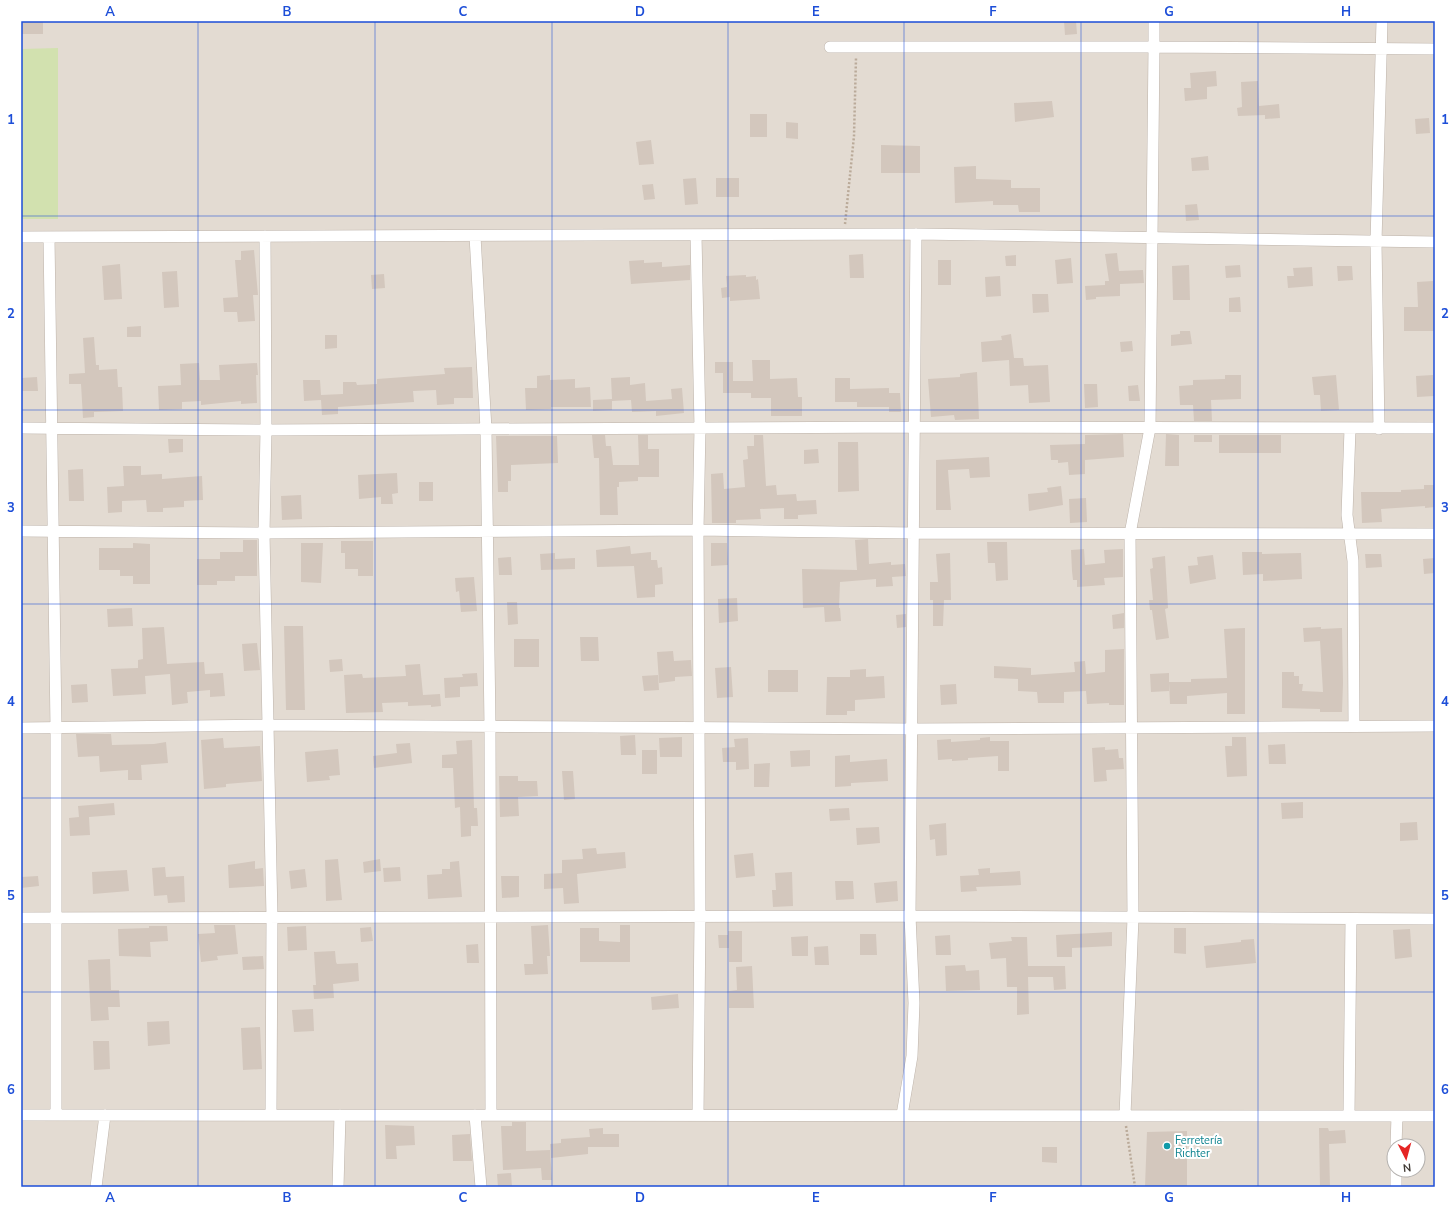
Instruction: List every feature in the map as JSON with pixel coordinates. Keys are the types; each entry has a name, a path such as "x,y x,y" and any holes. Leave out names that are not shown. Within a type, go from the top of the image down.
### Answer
{"street":[{"path":"1125,1115 1132,918 1130,534 1150,428 1154,21"},
{"path":"1379,429 1376,242 1382,21"},
{"path":"830,47 1435,49"},
{"path":"902,1115 912,1056 914,1003 910,916 916,234"},
{"path":"21,237 916,234 1435,242"},
{"path":"696,235 700,428 698,530 700,917 698,1115"},
{"path":"265,236 266,430 264,533 272,917 271,1115"},
{"path":"476,236 486,429 490,728 491,1115"},
{"path":"49,237 50,428 56,728 56,1116"},
{"path":"21,428 266,430 915,427 1435,428"},
{"path":"1350,429 1347,515 1353,561 1354,726"},
{"path":"21,532 264,533 698,530 914,533 1435,534"},
{"path":"21,728 268,725 490,728 912,729 1435,726"},
{"path":"21,918 910,916 1435,919"},
{"path":"1349,1116 1351,919"},
{"path":"21,1115 1435,1116"},
{"path":"338,1187 340,1115"},
{"path":"474,1115 481,1187"},
{"path":"96,1187 105,1116"},
{"path":"1396,1138 1397,1116"}],"path":[{"path":"844,235 854,136 856,47"},
{"path":"1125,1115 1135,1187"}],"shaded area":[{"path":"21,21 1435,21 1435,1187 21,1187"}],"green space":[{"path":"58,48 58,219 21,219 21,49"}],"building":[{"path":"22,21 43,21 43,34 22,34"},
{"path":"1064,21 1076,21 1077,34 1065,35"},
{"path":"1216,71 1217,86 1207,87 1207,99 1185,101 1184,88 1191,88 1190,73"},
{"path":"1258,81 1259,106 1279,104 1280,118 1265,119 1265,115 1238,116 1237,108 1242,107 1241,82"},
{"path":"1052,101 1054,117 1015,122 1014,103"},
{"path":"750,114 767,114 767,137 750,137"},
{"path":"1429,118 1430,133 1416,134 1415,119"},
{"path":"786,122 798,123 798,139 786,138"},
{"path":"651,140 654,164 639,165 636,142"},
{"path":"881,145 920,146 920,173 881,173"},
{"path":"1208,156 1209,170 1192,171 1191,158"},
{"path":"976,166 976,179 1011,180 1011,188 1040,188 1040,212 1019,212 1018,205 993,205 993,201 955,203 954,167"},
{"path":"696,178 698,204 685,205 683,179"},
{"path":"716,178 739,178 739,197 716,197"},
{"path":"653,184 655,199 644,200 642,185"},
{"path":"1197,204 1199,220 1186,221 1185,205"},
{"path":"254,250 258,295 253,295 255,321 238,322 237,312 224,312 223,298 238,297 235,260 241,260 241,251"},
{"path":"1117,253 1119,271 1143,270 1144,283 1120,284 1120,296 1096,297 1096,299 1086,300 1085,286 1105,285 1105,281 1109,281 1105,254"},
{"path":"863,254 864,278 850,278 849,255"},
{"path":"1016,255 1016,266 1006,266 1005,256"},
{"path":"1071,258 1073,283 1057,284 1055,260"},
{"path":"644,260 644,263 662,262 662,267 690,265 690,280 631,284 629,261"},
{"path":"938,260 951,260 951,285 938,285"},
{"path":"120,264 122,299 104,300 102,266"},
{"path":"1189,265 1190,300 1173,300 1172,266"},
{"path":"1240,265 1241,277 1226,278 1225,266"},
{"path":"1337,266 1352,266 1353,280 1338,281"},
{"path":"1312,267 1313,286 1288,288 1287,276 1294,276 1293,268"},
{"path":"177,271 179,307 164,308 162,272"},
{"path":"384,274 385,288 372,289 371,275"},
{"path":"746,275 746,277 756,276 756,280 758,279 760,299 730,301 730,297 722,298 721,288 727,287 726,276"},
{"path":"1000,276 1001,296 986,297 985,277"},
{"path":"1433,281 1435,331 1404,331 1404,307 1418,307 1417,282"},
{"path":"1032,294 1048,294 1049,312 1033,313"},
{"path":"1240,297 1241,312 1229,312 1229,298"},
{"path":"141,326 141,337 127,337 127,327"},
{"path":"1180,331 1190,331 1192,344 1171,346 1171,335 1180,334"},
{"path":"1011,334 1014,358 1023,358 1024,366 1048,365 1050,402 1029,403 1028,385 1010,386 1009,360 982,362 981,342 1002,340 1001,336"},
{"path":"325,335 337,335 337,348 325,349"},
{"path":"94,337 96,365 99,365 99,370 117,369 118,387 122,387 123,411 94,412 94,417 83,418 81,384 69,384 69,374 85,373 83,338"},
{"path":"1132,341 1133,351 1121,352 1120,342"},
{"path":"752,360 770,360 770,379 797,378 798,397 802,397 802,416 771,416 771,398 751,398 751,393 723,393 723,373 715,373 715,362 733,362 733,381 753,381"},
{"path":"199,363 200,380 220,380 219,365 257,363 257,403 241,404 241,401 201,405 201,401 182,402 182,409 159,410 158,386 181,385 180,364"},
{"path":"472,367 473,398 454,398 454,404 437,405 436,390 413,391 414,402 338,407 338,414 322,415 321,400 304,401 303,380 320,380 321,395 343,394 343,382 356,382 357,385 377,384 377,379 445,374 444,368"},
{"path":"977,372 979,419 955,420 954,415 931,417 928,379 960,377 960,374"},
{"path":"550,375 550,380 575,379 575,388 590,387 591,407 551,407 551,409 526,410 525,388 537,388 537,376"},
{"path":"1225,375 1241,375 1241,399 1211,400 1212,421 1194,421 1193,405 1180,405 1179,386 1193,385 1193,380 1225,379"},
{"path":"1336,375 1339,410 1321,411 1320,395 1314,395 1312,377"},
{"path":"1433,375 1434,396 1417,397 1416,376"},
{"path":"37,377 38,391 21,391 21,378"},
{"path":"630,377 630,385 645,383 646,401 672,399 671,389 682,388 684,413 656,416 656,411 632,412 631,400 612,401 612,410 593,411 593,400 612,399 611,378"},
{"path":"835,378 850,378 850,389 889,388 889,393 900,393 901,412 889,412 889,407 857,407 857,402 835,402"},
{"path":"1084,384 1097,384 1098,407 1085,408"},
{"path":"1138,385 1140,401 1129,401 1128,386"},
{"path":"1123,434 1124,457 1085,460 1085,474 1069,475 1068,462 1058,463 1058,460 1051,460 1050,445 1085,444 1085,435"},
{"path":"1166,434 1179,435 1179,466 1165,466"},
{"path":"592,435 605,435 606,446 611,446 613,465 639,465 638,435 648,435 648,449 659,449 659,477 638,477 638,481 619,482 619,487 617,487 618,515 600,515 599,458 594,458"},
{"path":"754,435 763,435 766,486 776,485 777,495 796,494 797,501 816,500 817,514 798,515 798,519 784,519 784,508 760,509 761,519 736,520 736,523 712,523 711,474 723,473 724,489 745,487 743,460 748,459 747,446 754,446"},
{"path":"1194,435 1212,435 1212,442 1194,442"},
{"path":"1219,435 1281,435 1281,453 1219,453"},
{"path":"496,436 557,436 558,463 511,465 511,481 508,481 508,492 498,492"},
{"path":"168,439 183,439 183,452 169,453"},
{"path":"838,442 858,442 859,491 838,492"},
{"path":"818,449 819,463 804,464 804,450"},
{"path":"989,457 990,477 970,478 969,469 948,470 951,510 936,510 936,460"},
{"path":"123,466 141,466 141,475 162,474 162,479 202,476 203,500 184,501 184,507 163,508 163,512 147,512 146,500 122,501 122,512 108,513 107,487 124,486"},
{"path":"83,469 84,501 69,501 68,470"},
{"path":"397,473 398,493 392,494 393,504 381,504 381,497 359,499 358,475"},
{"path":"419,482 433,482 433,501 419,501"},
{"path":"1424,485 1435,485 1435,507 1425,508 1425,506 1381,509 1382,522 1362,523 1361,492 1401,492 1401,490 1424,489"},
{"path":"1061,486 1063,505 1029,511 1028,494 1048,492 1047,488"},
{"path":"301,495 302,519 282,520 281,496"},
{"path":"1086,498 1087,522 1070,523 1069,499"},
{"path":"868,539 869,564 891,562 891,565 905,564 906,576 892,577 893,586 876,587 876,579 840,582 839,608 841,621 825,622 824,607 803,608 802,569 857,570 855,540"},
{"path":"243,540 257,540 257,576 235,576 235,581 217,581 217,585 197,585 197,559 220,559 220,552 243,552"},
{"path":"341,541 373,541 373,576 358,576 358,569 345,569 345,553 341,553"},
{"path":"987,542 1007,542 1008,580 996,581 995,563 988,563"},
{"path":"133,543 150,544 150,584 133,584 133,576 120,576 120,570 99,570 99,548 133,548"},
{"path":"301,543 323,543 321,583 301,582"},
{"path":"711,543 727,543 728,565 711,566"},
{"path":"630,546 631,554 651,552 651,560 657,560 658,568 662,567 663,584 655,585 655,597 637,598 634,566 597,567 596,550"},
{"path":"1084,549 1085,565 1105,563 1104,550 1123,549 1123,577 1104,578 1105,585 1077,587 1077,580 1073,580 1071,550"},
{"path":"1242,552 1262,552 1262,554 1301,553 1302,579 1263,581 1263,574 1243,575"},
{"path":"555,553 555,559 575,558 575,569 541,570 540,554"},
{"path":"950,553 951,600 944,600 943,626 933,626 933,600 930,600 930,582 938,582 936,554"},
{"path":"1365,554 1381,554 1382,567 1366,568"},
{"path":"1213,555 1216,579 1190,584 1188,566 1198,565 1197,557"},
{"path":"1165,556 1168,608 1165,609 1169,638 1156,640 1152,610 1150,610 1149,600 1153,600 1150,569 1153,568 1152,558"},
{"path":"511,557 512,575 499,575 498,558"},
{"path":"1435,558 1435,573 1424,574 1423,559"},
{"path":"474,577 477,611 461,612 459,591 456,592 455,578"},
{"path":"737,598 738,621 719,623 718,599"},
{"path":"507,602 517,602 518,624 508,625"},
{"path":"132,608 133,626 108,627 107,609"},
{"path":"1124,613 1124,628 1113,629 1112,615"},
{"path":"906,614 906,627 897,628 896,615"},
{"path":"284,626 303,626 305,710 286,710"},
{"path":"164,627 167,664 204,662 205,674 223,673 225,696 210,697 210,690 187,692 188,703 172,705 170,674 145,676 146,694 113,696 111,669 138,668 138,660 143,659 142,628"},
{"path":"1321,627 1321,629 1342,628 1342,712 1320,712 1320,709 1282,708 1282,672 1294,672 1294,676 1299,676 1299,684 1303,684 1302,691 1323,692 1320,641 1304,642 1303,628"},
{"path":"1245,628 1245,714 1227,714 1227,693 1187,696 1187,704 1170,704 1169,682 1191,682 1191,679 1227,678 1224,629"},
{"path":"580,637 598,637 599,661 581,661"},
{"path":"514,639 539,639 539,667 514,667"},
{"path":"257,643 260,670 244,671 242,644"},
{"path":"1124,649 1124,705 1109,705 1109,703 1087,704 1086,691 1064,692 1064,703 1038,703 1037,692 1018,691 1018,679 994,678 994,666 1031,668 1031,675 1075,672 1074,662 1085,661 1086,674 1105,672 1105,650"},
{"path":"673,651 674,661 691,660 692,676 675,677 675,681 659,683 657,652"},
{"path":"342,659 343,671 330,672 329,660"},
{"path":"420,664 423,695 440,694 441,706 408,706 408,702 382,703 383,712 346,713 344,675 362,674 363,678 406,676 405,665"},
{"path":"731,667 733,697 717,698 715,668"},
{"path":"866,669 866,677 884,676 885,698 855,700 855,711 847,711 847,715 826,715 827,677 850,677 850,670"},
{"path":"768,670 798,670 798,692 768,692"},
{"path":"477,673 478,686 460,687 460,697 445,698 444,678 463,677 462,674"},
{"path":"1169,673 1169,691 1151,692 1150,674"},
{"path":"658,675 659,690 644,691 642,676"},
{"path":"87,684 88,702 72,703 71,685"},
{"path":"956,684 957,704 941,705 940,685"},
{"path":"76,734 111,734 112,745 154,744 166,742 168,763 141,765 142,780 128,780 128,770 100,772 99,756 78,757"},
{"path":"635,735 636,755 621,755 620,736"},
{"path":"682,737 682,757 660,757 659,738"},
{"path":"990,737 990,741 1009,741 1009,771 998,771 998,756 968,758 968,760 938,760 937,740 951,739 951,742 980,740 980,738"},
{"path":"1232,737 1246,737 1247,776 1227,777 1225,746 1232,746"},
{"path":"223,738 224,748 260,746 262,781 226,784 226,787 204,789 201,740"},
{"path":"748,738 749,769 736,770 736,762 723,762 722,748 735,747 734,739"},
{"path":"472,740 474,808 477,808 478,826 471,826 471,836 461,837 460,807 455,808 453,768 442,768 442,755 457,754 456,741"},
{"path":"410,743 412,763 374,768 373,756 397,753 396,744"},
{"path":"1285,744 1286,764 1269,764 1268,745"},
{"path":"1105,747 1105,750 1118,749 1119,758 1123,758 1124,769 1106,770 1107,781 1094,782 1092,748"},
{"path":"338,749 340,775 329,776 330,780 307,782 305,752"},
{"path":"642,750 657,750 657,774 642,774"},
{"path":"810,750 810,766 791,767 790,751"},
{"path":"850,755 850,762 887,759 888,781 851,783 851,786 835,787 835,756"},
{"path":"770,763 769,787 754,787 754,764"},
{"path":"562,771 573,771 575,799 564,800"},
{"path":"499,776 518,776 518,781 537,781 538,796 518,797 519,816 500,817"},
{"path":"1303,802 1303,818 1282,819 1281,803"},
{"path":"114,803 115,815 89,817 90,835 70,836 69,818 79,817 78,806"},
{"path":"849,808 850,820 830,821 829,809"},
{"path":"1417,822 1418,840 1400,841 1400,823"},
{"path":"946,823 947,855 936,856 935,839 930,840 929,825"},
{"path":"879,827 880,843 857,845 856,828"},
{"path":"596,848 597,854 625,852 626,868 577,874 579,903 564,904 563,888 544,889 544,874 562,873 562,860 583,859 582,849"},
{"path":"753,853 755,876 736,878 734,855"},
{"path":"338,859 342,900 326,901 325,860"},
{"path":"380,859 381,871 364,873 363,862"},
{"path":"255,861 255,869 263,868 264,886 229,888 228,865"},
{"path":"459,861 462,897 428,899 427,875 442,874 442,869 450,869 450,862"},
{"path":"165,867 166,877 184,876 185,902 168,903 167,895 154,896 152,868"},
{"path":"400,867 401,881 384,882 383,868"},
{"path":"990,868 990,873 1020,871 1021,885 976,887 977,891 961,892 960,876 979,875 978,869"},
{"path":"305,869 307,887 291,889 289,871"},
{"path":"127,870 129,891 93,894 92,872"},
{"path":"792,872 793,906 773,907 772,890 776,890 775,873"},
{"path":"38,876 39,886 21,888 21,877"},
{"path":"501,876 519,876 519,897 502,898"},
{"path":"835,881 853,881 854,899 836,900"},
{"path":"897,881 898,901 876,903 874,883"},
{"path":"214,925 235,925 238,954 217,956 218,960 201,962 198,934 215,933"},
{"path":"548,925 550,956 547,956 548,974 525,975 524,964 533,964 531,926"},
{"path":"620,925 630,925 630,962 580,962 580,928 599,928 599,941 620,942"},
{"path":"149,926 167,926 168,941 150,942 151,957 119,956 118,929 149,928"},
{"path":"306,926 307,950 288,951 287,927"},
{"path":"371,927 373,941 361,942 360,928"},
{"path":"1174,928 1186,928 1186,954 1174,953"},
{"path":"1410,929 1412,957 1395,959 1393,930"},
{"path":"728,931 742,931 742,962 729,962 729,948 719,948 718,935 728,935"},
{"path":"1112,932 1112,946 1072,948 1072,957 1057,957 1056,935"},
{"path":"860,934 876,934 877,955 860,955"},
{"path":"950,935 951,955 936,955 935,936"},
{"path":"808,936 808,956 792,956 791,937"},
{"path":"1011,937 1027,937 1028,966 1065,966 1066,989 1054,990 1053,977 1028,977 1029,1014 1017,1015 1017,987 1007,987 1006,958 991,959 989,943 1012,941"},
{"path":"1254,939 1256,963 1206,968 1204,946"},
{"path":"478,944 479,963 467,963 466,945"},
{"path":"828,946 829,965 815,965 814,947"},
{"path":"335,951 337,964 358,963 359,981 333,984 334,998 314,999 313,985 316,985 314,952"},
{"path":"263,956 264,969 243,970 242,957"},
{"path":"110,959 111,990 119,990 120,1007 108,1007 109,1020 91,1021 88,960"},
{"path":"965,965 966,971 979,970 980,990 946,991 945,966"},
{"path":"752,966 754,1008 729,1008 729,991 737,990 736,967"},
{"path":"678,994 679,1008 652,1010 651,997"},
{"path":"313,1009 314,1031 294,1032 292,1010"},
{"path":"169,1021 170,1044 148,1046 147,1022"},
{"path":"260,1027 262,1069 243,1070 241,1028"},
{"path":"93,1041 109,1041 110,1069 94,1070"},
{"path":"512,1122 526,1122 526,1151 550,1150 552,1180 542,1180 541,1168 503,1170 501,1126 512,1126"},
{"path":"385,1125 414,1126 415,1145 396,1146 397,1159 386,1159"},
{"path":"603,1128 603,1134 619,1134 619,1147 588,1147 588,1154 551,1158 550,1144 561,1143 561,1139 590,1137 589,1129"},
{"path":"1319,1128 1328,1128 1329,1131 1345,1130 1346,1143 1329,1144 1330,1187 1320,1187"},
{"name":"Ferretería Richter","path":"1187,1131 1187,1187 1145,1187 1147,1132"},
{"path":"470,1134 472,1161 453,1161 452,1135"},
{"path":"1042,1147 1057,1147 1057,1163 1042,1162"},
{"path":"511,1173 512,1187 498,1187 497,1174"}],"place":[{"name":"Ferretería Richter","path":"1167,1146"}]}
